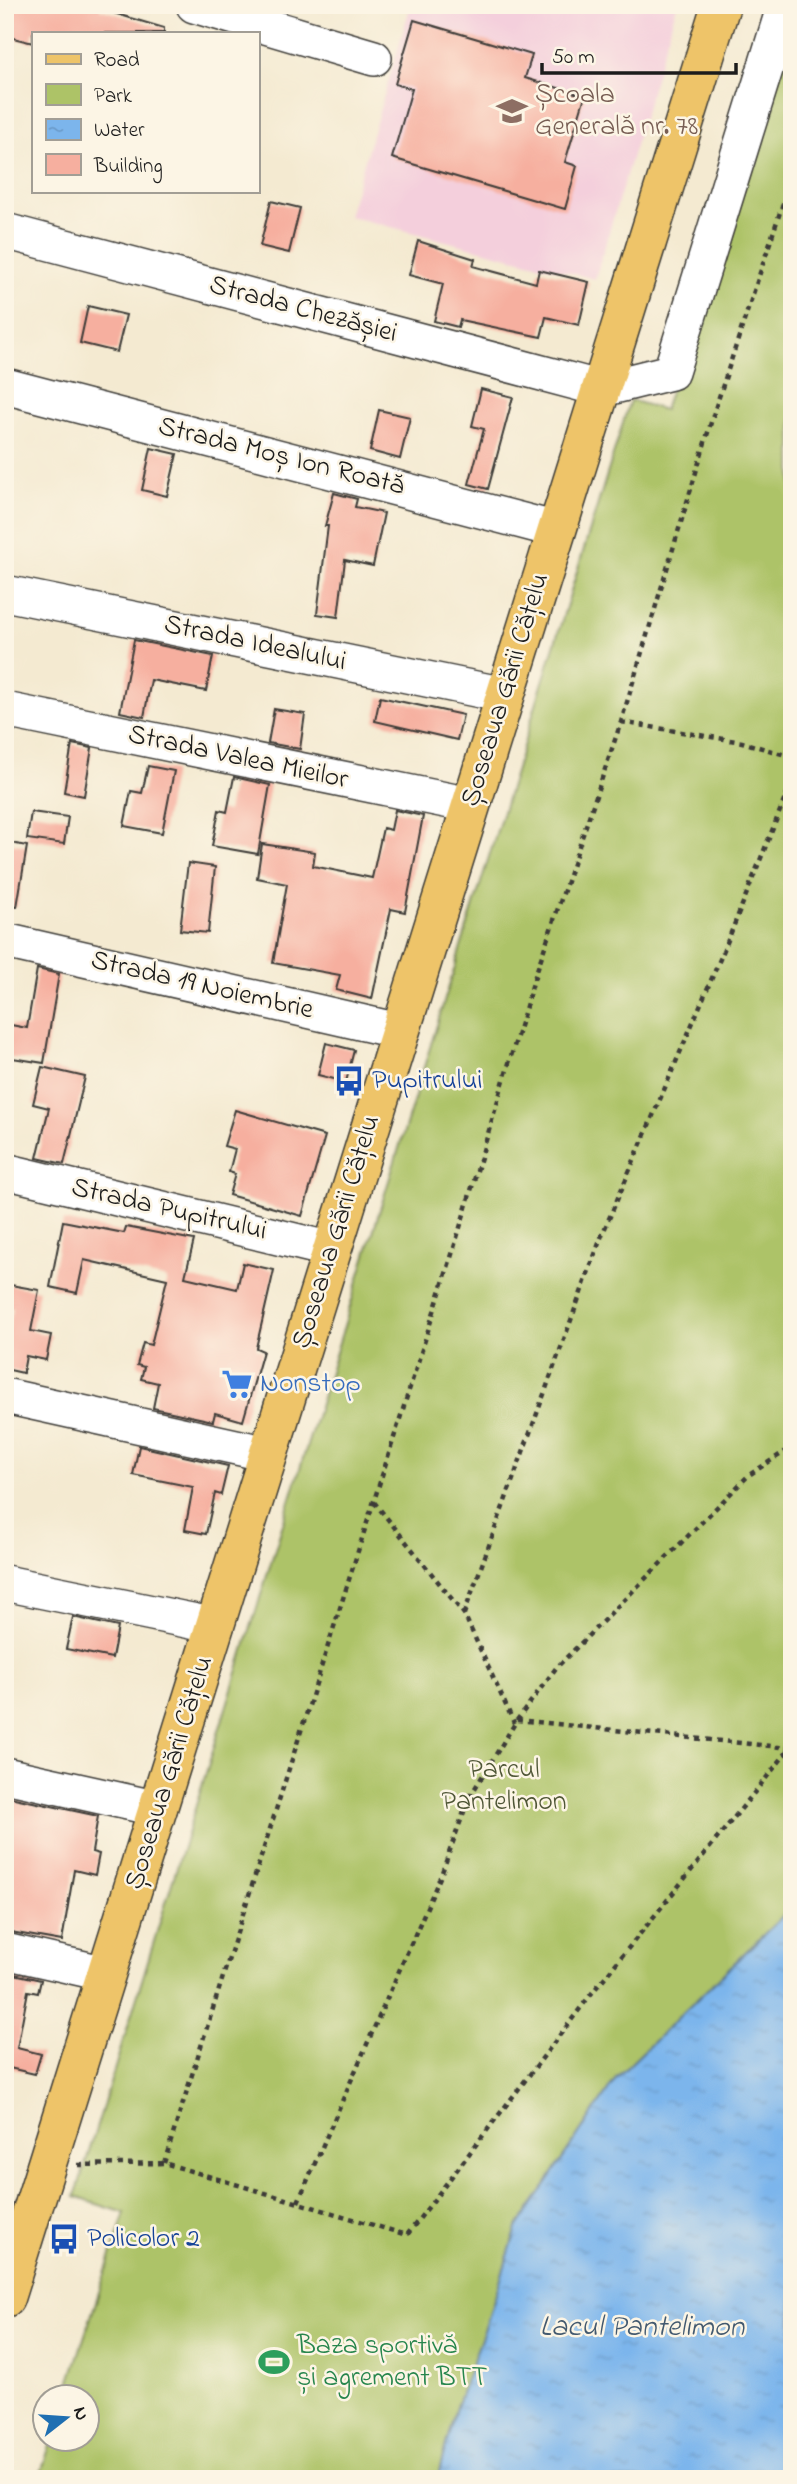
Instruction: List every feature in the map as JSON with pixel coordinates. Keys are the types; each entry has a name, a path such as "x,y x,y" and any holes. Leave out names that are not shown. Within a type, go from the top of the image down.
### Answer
{"main road":[{"name":"Șoseaua Gării Cățelu","path":"5,2298 721,5"}],"street":[{"path":"194,5 374,58"},
{"path":"601,389 671,372 785,5"},
{"name":"Strada Chezășiei","path":"5,231 601,389"},
{"name":"Strada Moș Ion Roată","path":"5,386 556,530"},
{"name":"Strada Idealului","path":"5,593 505,695"},
{"name":"Strada Valea Mieilor","path":"5,710 470,805"},
{"name":"Strada 19 Noiembrie","path":"5,941 399,1031"},
{"name":"Strada Pupitrului","path":"5,1171 332,1250"},
{"path":"5,1396 268,1454"},
{"path":"5,1583 216,1626"},
{"path":"5,1776 159,1809"},
{"path":"5,1951 107,1974"}],"path":[{"path":"164,2162 450,1261 535,976 621,722 715,409 792,176"},
{"path":"621,722 742,742 792,757"},
{"path":"464,1614 602,1235 726,946 792,781"},
{"path":"298,2202 441,1875 469,1798 516,1722 556,1668 750,1475 792,1447"},
{"path":"374,1501 464,1614 516,1722"},
{"path":"516,1722 791,1747"},
{"path":"46,2166 164,2162 407,2235 593,1993 791,1747"}],"shaded area":[{"name":"Școala Generală nr. 78","path":"411,5 677,5 595,279 348,216"}],"green space":[{"name":"Parcul Pantelimon","path":"792,19 792,1907 617,2077 517,2228 456,2407 437,2479 39,2479 48,2452 102,2452 102,2382 70,2382 125,2213 75,2197 630,400 664,410"}],"water":[{"name":"Lacul Pantelimon","path":"792,1907 792,2479 437,2479 456,2407 517,2228 617,2077"}],"building":[{"path":"5,5 100,5 100,9 164,28 164,32 32,32 32,43 5,36"},
{"path":"414,20 532,55 525,78 585,96 565,162 577,166 565,209 392,158 412,89 395,84"},
{"path":"271,201 300,208 289,253 260,246"},
{"path":"418,241 475,259 473,266 536,283 539,270 589,282 579,325 546,317 541,337 460,320 458,327 434,321 443,284 409,275"},
{"path":"88,306 126,315 117,352 80,343"},
{"path":"481,389 513,397 488,489 469,484 484,429 472,426"},
{"path":"379,410 410,417 400,459 370,451"},
{"path":"151,448 177,454 167,496 142,490"},
{"path":"334,493 357,499 355,507 384,513 373,566 345,560 338,617 317,614 328,526 325,526"},
{"path":"134,640 213,656 206,691 151,680 144,717 120,712"},
{"path":"380,697 463,715 457,740 375,721"},
{"path":"274,709 305,714 300,749 268,743"},
{"path":"72,744 92,748 84,796 64,792"},
{"path":"148,766 174,771 162,833 124,826 131,791 142,793"},
{"path":"234,777 270,785 258,854 212,846 219,810 227,812"},
{"path":"395,810 423,816 405,912 391,909 372,999 336,990 340,975 273,963 287,884 257,878 262,844 315,852 313,866 372,878 383,828 391,830"},
{"path":"31,812 68,817 64,844 27,839"},
{"path":"5,842 27,846 17,907 5,906"},
{"path":"188,863 215,867 208,933 180,930"},
{"path":"37,969 59,974 44,1063 6,1057 11,1025 27,1028"},
{"path":"326,1043 354,1050 346,1082 318,1075"},
{"path":"42,1067 85,1077 64,1164 37,1158 49,1108 33,1104"},
{"path":"235,1110 325,1136 302,1216 229,1195 235,1174 229,1172 235,1149 224,1146"},
{"path":"63,1221 124,1233 126,1227 194,1240 185,1277 237,1289 243,1263 274,1270 256,1348 263,1351 243,1421 215,1413 213,1421 153,1408 158,1383 141,1379 144,1367 137,1365 143,1343 151,1345 167,1279 84,1260 77,1293 50,1287"},
{"path":"5,1284 39,1290 31,1331 51,1335 46,1360 26,1356 23,1373 5,1369 5,1348 13,1308 5,1307"},
{"path":"139,1446 228,1466 221,1495 215,1493 206,1534 185,1530 193,1487 133,1475"},
{"path":"73,1617 118,1627 112,1658 66,1649"},
{"path":"5,1796 98,1816 92,1852 99,1854 95,1875 74,1870 62,1941 5,1931"},
{"path":"5,1972 41,1980 38,1993 28,1991 17,2048 41,2054 35,2074 5,2067"}],"place":[{"name":"Școala Generală nr. 78","path":"512,111"},
{"name":"Pupitrului","path":"349,1081"},
{"name":"Nonstop","path":"237,1384"},
{"name":"Policolor 2","path":"64,2239"},
{"name":"Baza sportivă și agrement BTT","path":"274,2362"}]}
